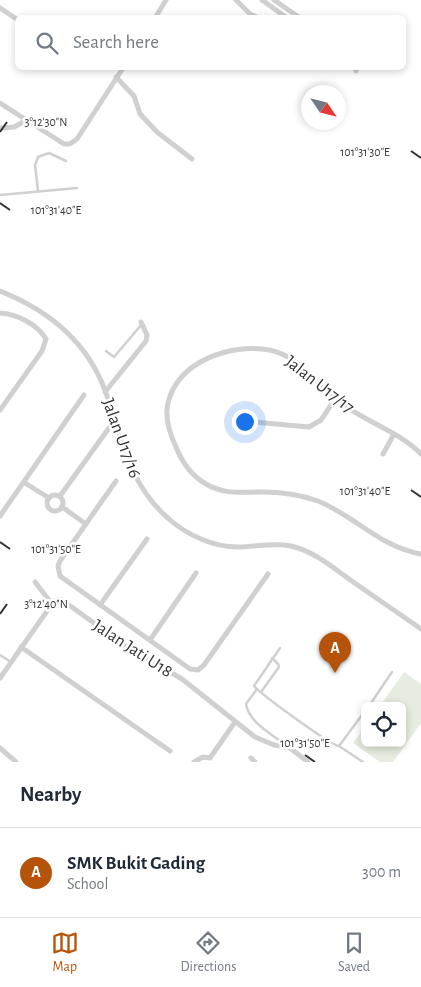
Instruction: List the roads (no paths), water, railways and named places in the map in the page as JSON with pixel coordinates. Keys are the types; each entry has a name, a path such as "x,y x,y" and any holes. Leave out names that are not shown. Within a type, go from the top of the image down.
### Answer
{"street":[{"path":"157,15 166,0"},
{"path":"236,0 252,15"},
{"path":"262,0 283,15"},
{"path":"274,0 296,15"},
{"path":"0,8 15,18"},
{"path":"0,103 64,144 70,144 77,139 121,70"},
{"path":"116,77 134,96 140,114 157,132 192,159"},
{"path":"0,128 14,127 27,120"},
{"name":"Jalan U17/16","path":"0,292 28,303 70,335 96,370 105,392 125,457 142,490 170,520 188,533 223,545 238,547 290,545 313,553 421,629"},
{"path":"0,313 25,320 42,332 46,339 42,351 0,410"},
{"path":"105,392 146,341 147,335 141,323"},
{"name":"Jalan U17/17","path":"421,454 394,434 335,399 293,360 269,350 245,348 220,352 200,362 174,388 168,403 166,419 171,436 186,466 207,485 219,491 276,492 315,500 342,512 379,540 402,550 421,554"},
{"path":"0,516 25,483 84,396"},
{"path":"242,421 309,428 321,420 335,399"},
{"path":"60,496 114,421"},
{"path":"383,454 394,434"},
{"path":"116,481 60,561 58,571 64,580 190,669 198,670 204,665 268,574"},
{"path":"25,483 49,498"},
{"path":"49,498 55,495 60,496"},
{"path":"49,498 48,506 52,510 58,511 63,503 60,496"},
{"path":"62,507 86,524"},
{"path":"100,605 147,539"},
{"path":"150,640 196,573"},
{"path":"0,678 52,604 35,582"},
{"name":"Jalan Jati U18","path":"52,604 56,600 67,603 126,646 182,679 255,737 274,745 290,748"},
{"path":"21,647 170,751"},
{"path":"194,762 202,757 212,760 235,722"},
{"path":"0,748 16,762"},
{"path":"290,748 308,762"}],"lane":[{"path":"38,191 35,165 38,157 50,154 66,161"},
{"path":"0,195 77,188"},
{"path":"106,351 114,357 141,323"},
{"path":"280,648 254,684 257,689 308,729 363,762"},
{"path":"0,655 11,662"},
{"path":"261,692 279,668 272,658"},
{"path":"372,702 392,672"},
{"path":"257,689 246,704 247,711 254,720 290,748"},
{"path":"339,746 361,716"}],"place":[{"name":"SMK Bukit Gading","path":"335,673"}]}
